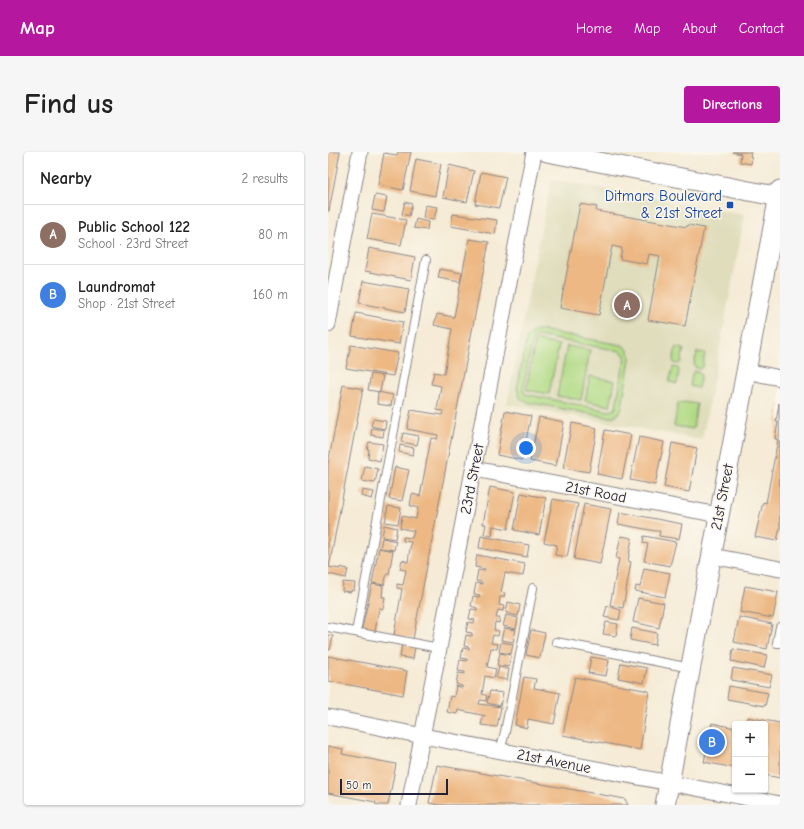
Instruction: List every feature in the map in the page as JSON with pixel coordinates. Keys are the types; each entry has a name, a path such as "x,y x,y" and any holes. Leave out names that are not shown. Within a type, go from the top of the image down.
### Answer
{"street":[{"path":"328,324 360,152"},
{"name":"23rd Street","path":"409,805 534,152"},
{"path":"547,152 780,195"},
{"name":"21st Street","path":"665,805 780,195"},
{"path":"746,371 780,378"},
{"name":"21st Road","path":"474,469 719,515"},
{"path":"712,556 780,569"},
{"name":"21st Avenue","path":"328,717 780,804"}],"lane":[{"path":"356,632 426,260"},
{"path":"500,751 533,588"},
{"path":"328,627 439,648"},
{"path":"780,627 777,643 780,643"},
{"path":"556,642 691,668"}],"shaded area":[{"path":"551,179 745,215 702,440 507,404"}],"green space":[{"path":"535,330 540,330 626,347 629,352 630,359 622,407 618,414 612,417 607,417 526,402 520,398 517,388 527,337","holes":["537,336 620,351 625,356 616,407 614,410 609,411 525,394 523,390 534,337"]},
{"path":"535,340 559,345 549,394 526,390"},
{"path":"567,346 590,350 581,400 557,396"},
{"path":"676,347 684,349 681,362 679,364 674,363 673,360"},
{"path":"697,352 705,353 703,366 700,369 695,367 694,364"},
{"path":"673,367 678,368 679,371 677,384 669,382"},
{"path":"694,371 699,372 701,375 698,388 690,386"},
{"path":"590,376 615,381 610,406 585,401"},
{"path":"684,402 697,404 693,429 674,426 678,403 683,404"}],"building":[{"path":"328,152 340,152 329,211 328,211"},
{"path":"398,152 411,152 403,190 378,185 384,153 397,155"},
{"path":"732,152 751,152 751,164 740,162 741,154"},
{"path":"416,159 441,164 435,196 410,191"},
{"path":"449,165 474,171 467,202 443,197"},
{"path":"481,172 506,177 499,208 475,204"},
{"path":"375,195 387,197 384,212 372,210"},
{"path":"405,202 412,204 409,216 402,214"},
{"path":"580,204 597,207 596,211 687,227 688,225 704,228 685,326 648,320 660,256 649,254 647,264 620,259 622,248 612,246 599,315 560,308"},
{"path":"425,205 437,207 434,220 423,218"},
{"path":"372,214 406,220 401,245 367,239"},
{"path":"453,214 497,220 495,234 451,226"},
{"path":"416,219 428,222 427,230 414,228"},
{"path":"469,239 489,242 413,639 394,635 402,589 397,588 397,584 403,585 406,570 400,569 402,560 408,562 411,542 403,541 403,537 412,538 414,531 400,528 402,516 416,519 418,508 410,506 412,494 420,496 431,438 437,439 438,435 407,429 411,410 442,415 443,411 437,410 441,386 431,384 434,372 444,374 452,329 434,325 437,314 454,317"},
{"path":"369,248 415,257 411,280 365,271"},
{"path":"440,269 462,273 460,282 438,278"},
{"path":"363,281 409,289 405,312 359,303"},
{"path":"356,313 403,322 399,344 352,336"},
{"path":"351,345 398,353 393,376 346,368"},
{"path":"371,374 383,376 380,392 368,390"},
{"path":"343,385 363,389 329,567 348,569 346,578 328,574 328,464"},
{"path":"378,392 393,395 391,406 377,404"},
{"path":"779,403 780,528 777,541 755,537 763,502 766,503 778,439 775,439"},
{"path":"505,411 531,416 522,460 497,455"},
{"path":"539,417 564,422 556,466 530,461"},
{"path":"373,419 386,421 385,429 371,426"},
{"path":"572,423 597,428 589,472 563,468"},
{"path":"372,428 384,430 383,437 371,435"},
{"path":"605,430 631,435 622,479 597,474"},
{"path":"403,433 419,436 417,445 401,442"},
{"path":"639,437 664,442 655,485 630,480"},
{"path":"369,442 383,444 380,461 368,458 369,449 367,449"},
{"path":"672,443 697,448 689,492 664,487"},
{"path":"400,445 414,448 413,455 399,452"},
{"path":"365,466 378,469 375,483 362,481"},
{"path":"395,467 409,470 402,501 389,499"},
{"path":"490,487 515,492 508,529 493,526 492,536 484,534 486,524 483,524"},
{"path":"362,490 374,492 372,499 361,496"},
{"path":"521,493 546,498 539,535 514,530"},
{"path":"553,499 578,504 567,557 555,555 557,545 544,542"},
{"path":"584,504 611,509 600,564 574,559"},
{"path":"388,506 401,508 398,524 385,522"},
{"path":"620,512 682,524 679,539 659,536 660,531 618,524"},
{"path":"384,525 397,528 395,539 382,537"},
{"path":"481,536 529,545 527,557 479,548"},
{"path":"621,536 632,538 628,561 631,562 623,608 610,605 619,559 616,558"},
{"path":"644,536 676,542 670,566 644,561 648,544 643,543"},
{"path":"382,538 396,541 394,550 380,548"},
{"path":"379,548 393,551 389,574 387,574 384,585 372,583"},
{"path":"477,555 525,564 523,576 505,573 501,592 505,593 504,597 500,597 499,605 504,606 503,611 498,610 496,618 500,618 499,623 495,622 494,630 499,631 498,636 493,635 491,643 498,644 497,649 491,648 487,667 496,669 494,678 485,676 482,694 487,696 486,701 480,700 479,704 501,707 497,727 481,725 483,717 486,716 458,710 457,714 447,712 450,696 454,697 456,686 462,688 462,686 456,684 458,673 465,674 465,672 458,671 460,660 467,661 467,659 461,658 463,648 469,649 469,647 464,646 466,635 472,636 472,633 466,632 468,622 474,623 475,620 469,619 471,609 477,610 477,608 471,606 473,596 479,597 480,595 474,594 476,583 482,584 482,582 476,581 478,570 484,571 485,569 475,567"},
{"path":"644,568 670,573 665,597 635,591 636,586 640,587"},
{"path":"343,582 355,583 354,591 342,591"},
{"path":"372,584 383,586 382,597 385,597 383,609 379,608 375,632 362,629"},
{"path":"745,586 778,592 773,618 740,612"},
{"path":"638,598 664,603 659,628 633,622"},
{"path":"508,602 520,605 518,616 506,613"},
{"path":"607,606 621,610 619,620 604,617"},
{"path":"506,615 518,618 516,629 503,626"},
{"path":"739,617 772,624 767,649 734,642"},
{"path":"606,622 618,624 616,636 603,634"},
{"path":"504,628 516,630 513,642 501,640"},
{"path":"632,628 657,633 655,645 630,640"},
{"path":"531,630 545,633 540,658 526,655"},
{"path":"328,635 333,636 330,650 328,650"},
{"path":"501,642 513,644 511,654 499,652"},
{"path":"402,644 415,647 413,659 400,657"},
{"path":"733,649 767,655 764,668 731,661"},
{"path":"500,653 511,655 509,667 497,665"},
{"path":"328,656 407,671 403,695 328,681"},
{"path":"591,657 609,660 606,676 588,673"},
{"path":"621,663 647,668 644,683 618,678"},
{"path":"499,667 509,669 507,680 496,678"},
{"path":"733,668 772,675 769,687 731,680"},
{"path":"524,677 536,679 534,688 560,693 554,724 528,719 527,728 515,725"},
{"path":"575,677 649,691 640,750 563,735"},
{"path":"729,686 768,693 765,706 727,699"},
{"path":"490,691 503,693 500,706 487,703"},
{"path":"747,717 780,723 780,778 768,776 768,721 746,721"},
{"path":"712,723 732,727 732,767 704,762"},
{"path":"328,746 343,749 342,754 396,764 388,805 375,804 376,802 328,793"},
{"path":"437,765 625,799 628,805 439,805 429,803"}],"place":[{"name":"Ditmars Boulevard & 21st Street","path":"730,205"},
{"name":"Public School 122","path":"627,305"},
{"name":"Laundromat","path":"712,742"}]}
